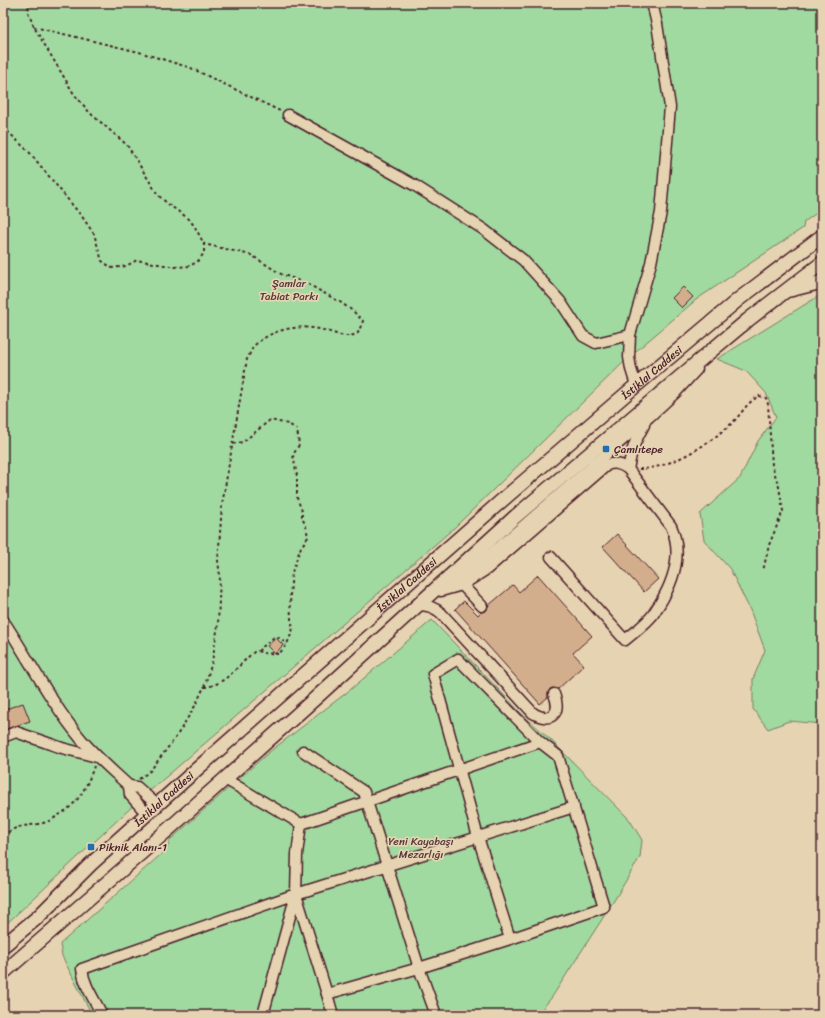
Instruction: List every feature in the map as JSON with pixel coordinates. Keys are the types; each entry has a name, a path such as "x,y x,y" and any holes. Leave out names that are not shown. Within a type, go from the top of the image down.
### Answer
{"main road":[{"name":"İstiklal Caddesi","path":"3,946 38,917 91,864 403,586 636,385 740,299 822,236"},
{"name":"İstiklal Caddesi","path":"3,973 84,904 225,779 516,516 634,414 720,343 822,263"},
{"path":"784,292 822,282"}],"street":[{"path":"636,385 629,357 630,335 651,263 661,212 670,107 657,24 652,3"},
{"path":"288,115 414,185 483,229 524,260 560,301 583,336 596,343 630,335"},
{"path":"418,605 441,592 486,558 649,417 675,393 720,343"},
{"path":"628,469 631,450 649,417"},
{"path":"441,592 462,585 487,568 612,463 628,469 675,533 677,549 673,577 652,616 625,640 551,557"},
{"path":"462,585 482,606"},
{"path":"418,605 434,607 441,613 533,713 540,717 551,717 557,708 557,700 554,694"},
{"path":"3,620 62,714 81,739 97,757 129,786 138,787 152,810"},
{"path":"327,994 419,968 510,939 604,907 558,756 540,742 458,659 433,674 478,837 510,939"},
{"path":"3,737 16,732 62,748 97,757"},
{"path":"225,779 301,824 540,742"},
{"path":"303,751 364,792 419,968 436,1015"},
{"path":"102,1015 96,1000 88,988 82,969 296,894 574,807"},
{"path":"264,1015 296,894 297,854 301,824"},
{"path":"296,894 333,1015"}],"path":[{"path":"3,127 30,153 83,218 94,234 102,261 112,268 126,266 137,260 175,268 190,266 198,261 204,253 204,244 189,219 158,195 127,145 90,113 74,94 34,27 28,12 29,3"},
{"path":"34,27 139,52 192,68 288,115"},
{"path":"129,786 150,771 169,747 195,706 204,687 212,662 218,625 220,576 218,561 222,506 247,359 255,344 274,332 301,326 352,337 358,333 363,321 353,310 340,302 306,283 280,274 250,255 204,244"},
{"path":"628,469 653,468 671,462 700,448 731,424 750,402 759,396 766,398 768,404 772,465 779,487 783,511 769,544 763,571"},
{"path":"232,444 243,442 270,420 288,424 297,429 299,445 293,456 297,476 297,498 302,510 302,518 306,526 308,537 301,547 292,572 290,608 293,628 287,644 278,654 262,653 258,651"},
{"path":"204,687 213,686 225,679 274,637 279,638 287,644"},
{"path":"3,836 18,826 46,822 66,812 84,792 97,757"}],"green space":[{"name":"Şamlar Tabiat Parkı","path":"3,3 822,3 822,209 804,222 803,228 697,299 629,357 454,528 137,802 3,927"},
{"path":"822,294 822,724 789,721 768,729 753,709 753,679 765,650 750,610 730,569 704,540 700,514 740,478 758,441 776,417 766,393 746,371 717,359"},
{"name":"Yeni Kayabaşı Mezarlığı","path":"432,620 522,714 551,740 629,819 642,840 640,857 615,899 552,997 537,1015 92,1015 62,956 60,944 167,849 170,840 268,753 350,690"}],"building":[{"path":"683,287 693,297 682,308 672,298"},
{"path":"617,534 658,579 644,592 603,547"},
{"path":"538,575 592,636 573,653 584,665 558,689 550,689 548,697 540,704 455,609 464,601 478,615 481,612 486,611 488,606 513,585 519,592"},
{"path":"276,638 283,645 275,654 267,646"},
{"path":"23,703 30,721 3,730 3,710"}],"place":[{"name":"Çamlıtepe","path":"606,449"},
{"name":"Piknik Alanı-1","path":"91,847"}]}
